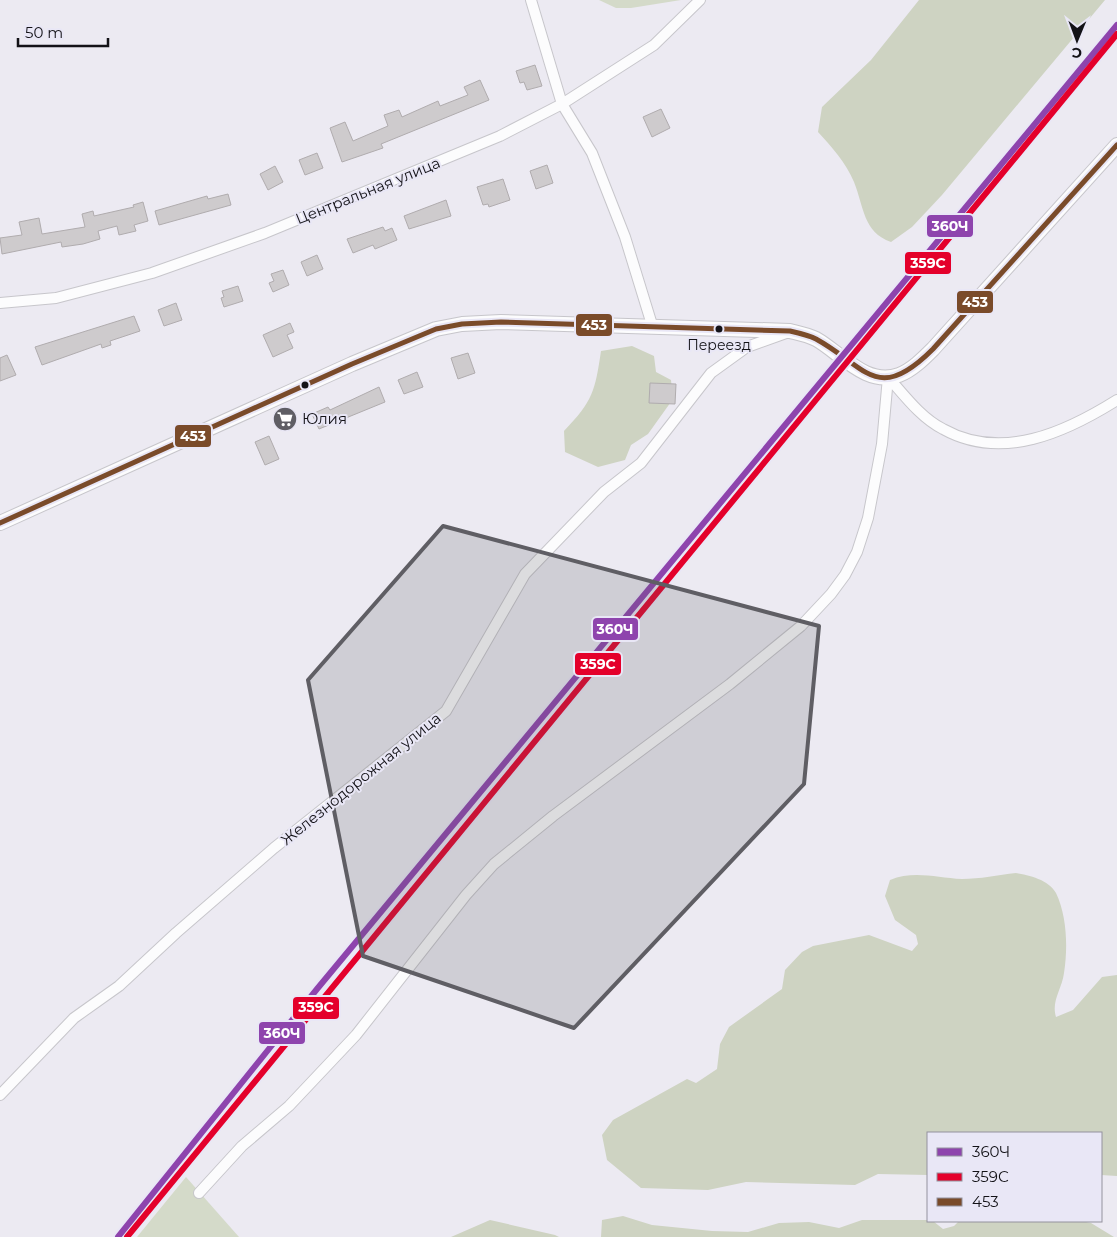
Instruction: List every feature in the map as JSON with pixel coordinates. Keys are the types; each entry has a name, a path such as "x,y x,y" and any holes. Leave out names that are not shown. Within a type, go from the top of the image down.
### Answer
{"main road":[{"path":"0,523 352,364 436,330 480,322 790,332 815,339 864,372 875,376 888,377 908,371 933,349 1117,146"}],"street":[{"path":"532,0 562,104 592,153 625,237 652,328"},
{"name":"Центральная улица","path":"0,303 56,298 169,267 265,233 500,136 562,104 654,45 700,0"},
{"name":"Железнодорожная улица","path":"0,1095 74,1018 119,986 176,933 274,848 446,711 525,574 604,492 640,463 711,373 747,347 790,332"},
{"path":"888,377 911,403 941,429 970,442 1007,443 1042,437 1083,422 1117,400"},
{"path":"199,1193 242,1146 289,1106 356,1035 466,895 494,864 553,816 730,684 801,626 831,594 845,575 857,552 868,518 882,444 888,377"}],"highlighted area":[{"path":"443,526 819,626 804,784 574,1028 363,956 308,680"}],"green space":[{"path":"599,0 681,0 631,8 616,8"},
{"path":"919,0 1105,0 942,195 912,227 891,242 882,238 870,225 851,175 818,132 822,107 871,60"},
{"path":"632,346 654,356 656,372 671,380 673,399 648,434 631,445 625,460 598,467 565,452 564,431 574,421 591,395 597,376 601,351"},
{"path":"1016,873 1044,881 1056,893 1060,902 1066,932 1066,953 1063,979 1055,1006 1056,1017 1073,1010 1102,977 1117,975 1117,1176 1102,1175 1102,1132 927,1132 927,1175 878,1174 855,1185 746,1182 708,1190 641,1188 607,1160 602,1135 613,1120 687,1079 696,1083 717,1069 720,1044 729,1027 782,989 785,970 802,952 813,946 869,935 912,951 918,944 916,935 895,920 885,896 890,880 908,875 962,879"},
{"path":"186,1177 239,1237 137,1237"},
{"path":"623,1216 652,1225 712,1231 748,1232 779,1223 809,1222 839,1228 862,1220 927,1220 927,1222 934,1222 943,1229 954,1226 958,1222 1086,1222 1114,1237 601,1237 602,1220"},
{"path":"490,1220 555,1235 559,1237 451,1237"}],"building":[{"path":"535,65 542,86 527,90 524,82 520,83 516,71"},
{"path":"480,80 489,100 381,144 383,148 342,162 330,128 345,122 353,141 388,126 384,115 399,110 402,117 438,101 440,106 468,95 464,87"},
{"path":"661,109 670,128 652,137 643,117"},
{"path":"317,153 323,168 305,175 299,160"},
{"path":"547,165 553,183 536,189 530,171"},
{"path":"275,166 283,182 268,190 260,174"},
{"path":"503,179 510,200 489,207 488,204 483,205 477,187"},
{"path":"228,194 231,205 159,225 155,211 207,196 208,199"},
{"path":"446,200 451,216 409,229 404,216"},
{"path":"143,202 148,221 134,225 136,231 119,235 117,226 98,231 100,239 83,244 62,247 61,242 2,254 0,238 22,235 19,222 39,218 42,234 85,227 82,214 93,211 94,216 134,207 133,205"},
{"path":"383,227 385,231 392,228 397,240 375,249 373,245 353,253 347,239"},
{"path":"317,255 323,269 307,276 301,262"},
{"path":"283,270 289,285 273,292 269,283 274,281 271,274"},
{"path":"238,286 243,301 224,307 221,298 224,297 222,291"},
{"path":"176,303 182,320 164,326 158,310"},
{"path":"134,316 140,331 110,341 111,345 102,348 101,344 42,365 35,347"},
{"path":"290,323 294,332 287,335 293,348 273,357 263,335"},
{"path":"468,353 475,373 458,379 451,358"},
{"path":"7,355 16,375 0,381 0,358"},
{"path":"417,372 423,387 404,394 398,380"},
{"path":"650,383 676,384 675,404 649,403"},
{"path":"379,387 385,402 319,429 312,414 328,407 330,410"},
{"path":"290,412 294,422 279,428 275,418"},
{"path":"269,436 279,459 265,465 255,442"}],"transit line":[{"name":"360Ч","path":"118,1237 317,989 1117,25"},
{"name":"359С","path":"127,1237 1117,34"},
{"name":"453","path":"0,523 352,364 436,329 462,324 501,322 790,331 816,339 873,376 885,378 898,375 914,366 933,349 1117,145"}],"place":[{"name":"Переезд","path":"719,329"},
{"name":"Юлия","path":"285,419"}]}
